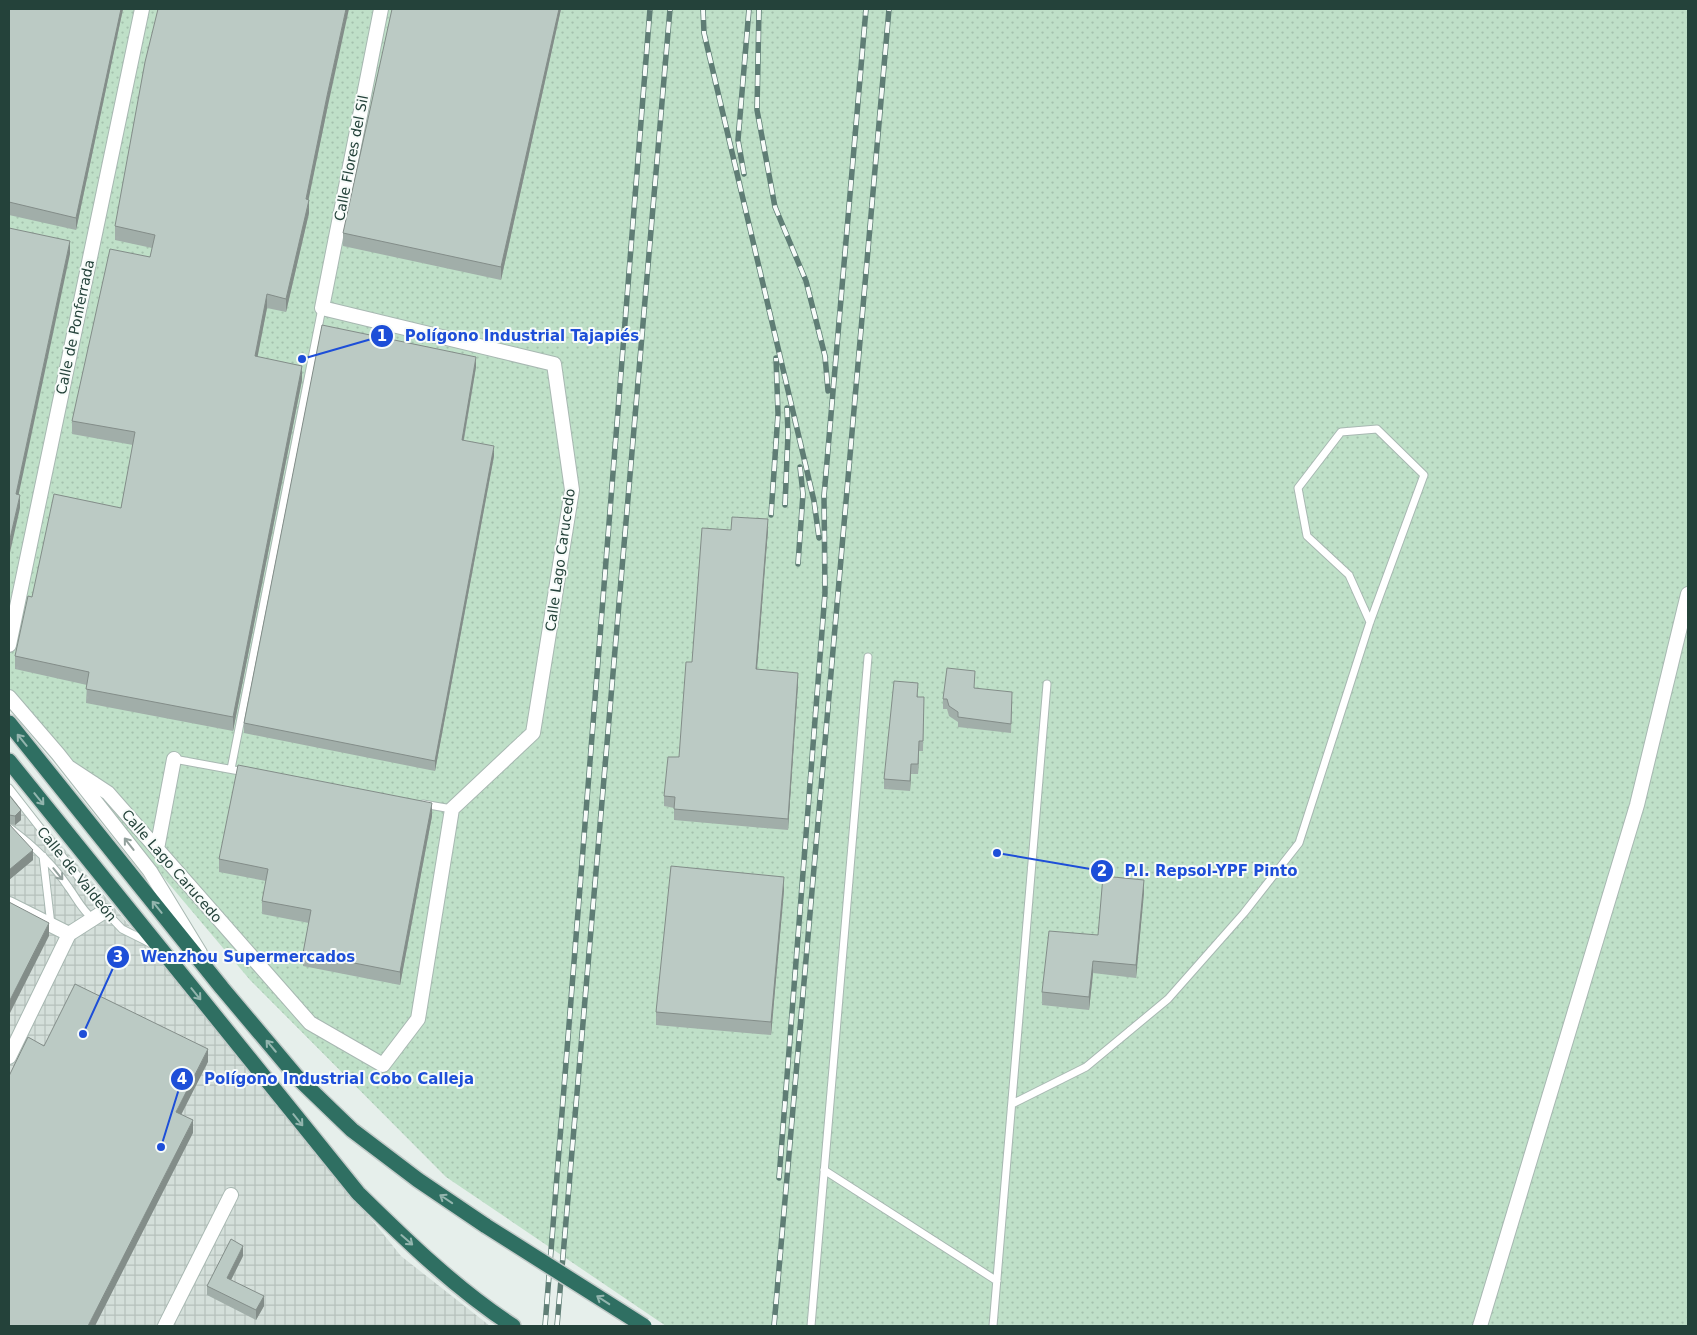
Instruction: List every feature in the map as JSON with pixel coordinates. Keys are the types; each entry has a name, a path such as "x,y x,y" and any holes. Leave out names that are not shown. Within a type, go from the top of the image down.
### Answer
{"highway":[{"path":"9,724 222,988 297,1077 352,1130 418,1180 486,1226 644,1326"},
{"path":"9,761 156,946 358,1193 400,1234 488,1310 513,1326"}],"street":[{"name":"Calle de Ponferrada","path":"9,645 142,9"},
{"name":"Calle Flores del Sil","path":"322,308 381,9"},
{"name":"Calle Lago Carucedo","path":"70,768 108,793 310,1023 384,1065 418,1019 452,809 534,733 572,490 554,364 322,308"},
{"path":"1480,1326 1637,805 1688,594"},
{"path":"9,697 70,768 150,871 222,988"},
{"path":"158,849 174,759"},
{"path":"9,904 69,934"},
{"path":"9,1057 69,934 105,911"},
{"path":"165,1326 231,1195"}],"lane":[{"path":"231,769 322,308"},
{"path":"1012,1104 1086,1067 1168,999 1244,913 1299,843 1370,622 1424,475 1377,429 1341,432 1298,488 1307,536 1349,575 1370,622"},
{"path":"811,1326 868,657"},
{"path":"993,1326 1047,684"},
{"path":"174,759 250,772"},
{"name":"Calle de Valdeón","path":"9,788 105,911 122,929 156,946"},
{"path":"414,802 452,809"},
{"name":"Calle de Valdeón","path":"11,829 37,848 69,887 84,912 93,919"},
{"name":"Calle de Valdeón","path":"43,856 51,925"},
{"path":"824,1170 997,1281"}],"shaded area":[{"path":"9,784 226,1039 401,1256 490,1326 9,1326"}],"green space":[{"path":"9,9 1688,9 1688,1326 666,1326 446,1177 250,980 9,694"}],"building":[{"path":"9,9 121,9 76,218 9,202"},
{"path":"158,9 346,9 306,199 309,200 286,299 267,294 255,356 302,366 233,717 86,689 89,672 15,656 28,596 32,597 54,494 121,508 135,432 72,421 110,249 150,257 155,235 115,226 145,62"},
{"path":"392,9 559,9 501,267 343,233"},
{"path":"9,228 70,241 16,494 20,495 9,543"},
{"path":"322,325 476,357 462,440 494,446 435,761 244,723"},
{"path":"732,517 768,519 756,669 798,673 788,819 674,809 675,797 664,796 668,757 679,757 686,662 692,662 702,528 731,530"},
{"path":"947,668 975,671 974,688 1012,692 1011,724 958,717 958,712 949,706 947,699 943,699"},
{"path":"894,681 918,683 917,697 924,697 923,741 919,741 918,764 911,764 910,781 884,779"},
{"path":"238,765 432,803 400,972 303,953 311,910 262,901 268,869 219,859"},
{"path":"9,795 21,810 15,816 9,815"},
{"path":"9,824 33,850 9,870"},
{"path":"671,866 784,877 771,1022 656,1012"},
{"path":"1103,876 1144,880 1136,965 1093,961 1089,997 1042,992 1049,931 1098,935"},
{"path":"9,902 49,923 9,1002"},
{"path":"75,984 208,1049 176,1112 193,1120 88,1326 9,1326 9,1076 28,1037 44,1046"},
{"path":"231,1239 243,1246 227,1278 264,1296 256,1310 207,1286"}],"railway":[{"path":"545,1326 650,9"},
{"path":"557,1326 670,9"},
{"path":"703,9 704,33 814,501 819,538"},
{"path":"744,174 738,140 749,9"},
{"path":"759,9 757,110 775,207 806,281 825,356 828,391"},
{"path":"779,1178 825,593 824,496 866,9"},
{"path":"774,1326 889,9"},
{"path":"771,515 778,414 776,358"},
{"path":"785,505 788,434 787,408"},
{"path":"798,564 803,494 800,467"}],"place":[{"name":"Polígono Industrial Tajapiés","path":"302,359"},
{"name":"P.I. Repsol-YPF Pinto","path":"997,853"},
{"name":"Wenzhou Supermercados","path":"83,1034"},
{"name":"Polígono Industrial Cobo Calleja","path":"161,1147"}]}
